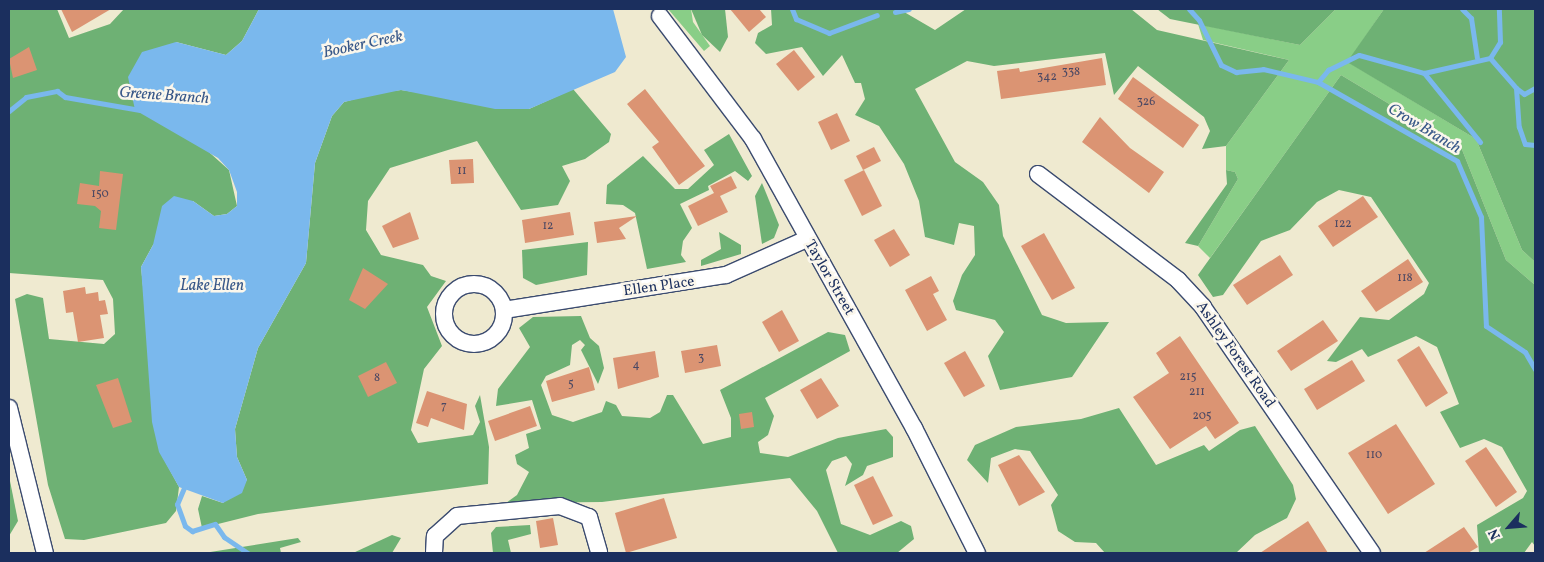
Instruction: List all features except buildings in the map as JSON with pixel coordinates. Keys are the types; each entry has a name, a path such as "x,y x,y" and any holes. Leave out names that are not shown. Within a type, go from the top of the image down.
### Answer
{"street":[{"name":"Taylor Street","path":"660,16 734,109 914,428 977,553"},
{"name":"Ashley Forest Road","path":"1038,174 1178,280 1204,307 1372,553"},
{"name":"Ellen Place","path":"504,310 726,275 807,239"},
{"path":"9,408 45,553"},
{"path":"434,553 435,536 457,516 560,506 589,517 599,553"}],"green space":[{"path":"9,9 57,9 69,38 110,24 124,9 259,9 242,41 226,55 176,42 201,145 229,170 237,206 227,214 214,216 193,201 153,245 141,267 160,452 179,487 176,511 166,523 84,540 65,539 48,485 15,299 27,294 43,298 49,339 104,344 115,334 113,299 103,280 9,273"},
{"path":"668,9 691,9 693,22 710,46 704,51"},
{"path":"691,9 725,9 728,37 720,52 702,35"},
{"path":"771,9 899,9 935,30 966,9 1131,9 1157,30 1289,60 1226,146 1202,149 1210,131 1204,117 1138,66 1114,95 1105,53 994,66 967,61 915,89 955,162 983,182 999,205 1003,236 1042,315 1066,323 1109,322 1072,377 1000,390 988,356 1004,332 995,320 956,310 953,301 962,275 975,255 974,226 959,223 954,245 925,237 919,201 904,164 879,126 855,115 865,99 861,83 855,83 842,55 823,76 802,47 766,54 755,43 758,33 772,25"},
{"path":"1157,9 1336,9 1300,45 1170,19"},
{"path":"1336,9 1384,9 1348,62 1476,139 1522,250 1535,262 1535,285 1506,260 1461,147 1341,75 1210,258 1198,246 1238,179 1235,172 1226,170 1226,146 1289,60 1203,40 1198,24 1300,45"},
{"path":"1384,9 1535,9 1535,262 1522,250 1476,139 1347,62"},
{"path":"1341,75 1461,147 1506,260 1535,285 1535,546 1532,542 1524,553 1479,553 1477,525 1523,498 1527,491 1502,447 1484,439 1460,448 1440,412 1459,404 1437,347 1416,336 1368,357 1362,349 1336,362 1327,361 1360,317 1389,320 1424,294 1429,283 1371,197 1339,190 1317,202 1290,230 1261,241 1223,295 1213,297 1198,275"},
{"path":"573,89 611,134 609,142 585,159 562,166 570,181 558,205 521,210 477,141 390,168 368,201 366,230 381,255 423,265 431,276 446,281 427,307 442,346 424,369 411,430 418,443 473,435 480,422 475,406 480,395 489,447 488,484 258,514 202,528 198,509 202,496 223,503 247,480 237,457 235,429 258,348 306,263 315,163 332,116 344,102 377,93 401,90 529,109"},
{"path":"729,134 752,176 748,181 735,171 708,186 709,190 680,204 692,228 683,241 681,255 686,262 647,269 635,213 623,205 606,204 607,185 643,156 675,189 688,189 714,165 704,150"},
{"path":"1226,170 1235,172 1238,179 1198,246 1185,243 1227,184"},
{"path":"762,183 779,225 774,238 762,244 755,196"},
{"path":"719,232 741,245 741,254 701,266 701,260 721,249"},
{"path":"588,242 587,275 536,285 523,278 522,250"},
{"path":"581,316 590,338 599,346 604,368 598,384 581,350 585,345 580,340 572,345 570,365 546,376 541,385 552,415 573,422 602,412 606,401 616,405 622,416 650,418 660,412 667,395 673,395 703,444 731,437 731,418 720,390 828,332 845,335 850,351 765,398 774,416 768,435 758,442 760,453 788,457 838,438 886,429 893,437 893,457 867,466 863,475 845,486 852,464 846,456 832,461 826,470 841,524 870,535 901,521 911,526 914,539 897,553 838,553 817,511 790,478 602,502 506,503 517,495 529,472 517,464 515,455 529,448 526,434 541,429 532,400 496,406 498,389 530,347 519,328 533,317"},
{"path":"1119,408 1156,465 1204,445 1209,451 1240,430 1255,426 1293,485 1296,499 1287,518 1255,535 1236,553 1105,553 1096,543 1075,542 1058,531 1051,505 1058,495 1030,451 1015,449 991,458 988,483 967,460 975,445 1016,427 1081,419"},
{"path":"9,476 18,521 9,536"},
{"path":"530,525 531,534 508,540 511,553 493,553 491,533 496,527"},
{"path":"392,535 401,538 392,553 353,553"},
{"path":"298,538 301,542 280,548 281,553 204,553"}],"water":[{"name":"Lake Ellen","path":"259,9 613,9 626,57 615,72 529,109 495,109 401,90 344,102 332,116 315,163 306,263 258,348 235,429 237,457 247,480 242,493 223,503 179,487 159,452 152,422 141,267 153,245 162,206 174,196 193,201 214,216 227,214 237,206 237,192 229,170 218,158 135,110 128,77 142,52 176,42 226,55 242,41"}],"waterway":[{"name":"Crow Branch","path":"792,9 796,19 829,33 877,15"},
{"name":"Crow Branch","path":"895,12 909,9"},
{"name":"Crow Branch","path":"1189,9 1199,20 1221,65 1236,72 1263,69 1318,82 1457,161 1481,217 1486,326 1525,352 1535,369"},
{"path":"1462,9 1471,18 1477,58"},
{"path":"1424,73 1490,58 1500,42 1499,9"},
{"path":"1318,82 1328,70 1359,55 1424,73 1480,142"},
{"path":"1490,58 1516,88 1519,127 1525,144 1535,145"},
{"path":"1516,88 1524,94 1535,88"},
{"name":"Greene Branch","path":"9,111 26,97 57,91 65,97 140,110"},
{"name":"Booker Creek","path":"186,483 177,504 185,526 192,531 215,524 224,537 248,553"}]}
